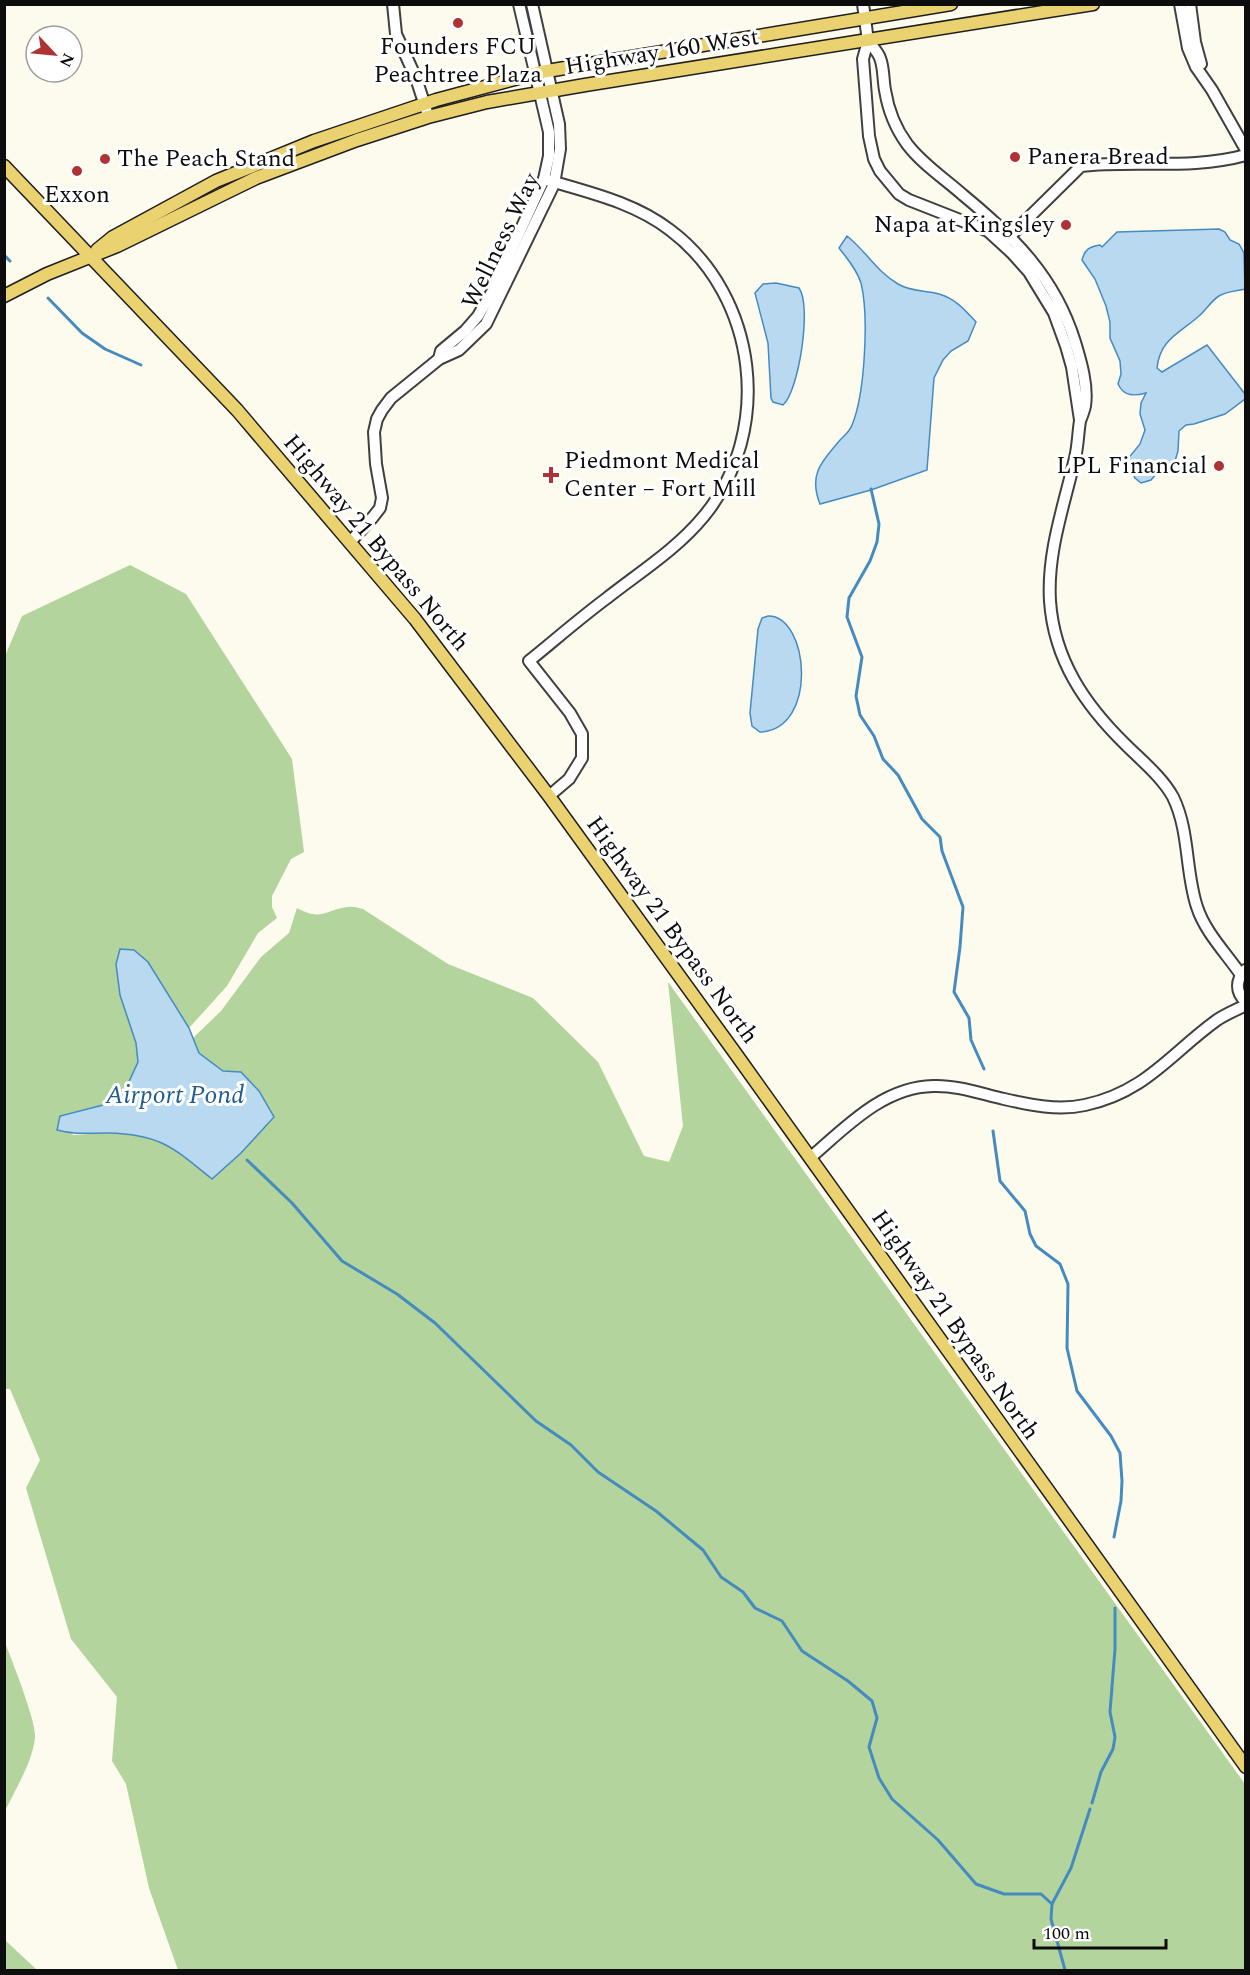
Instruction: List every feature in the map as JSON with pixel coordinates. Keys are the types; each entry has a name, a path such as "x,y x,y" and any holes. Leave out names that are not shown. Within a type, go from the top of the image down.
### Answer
{"main road":[{"name":"Highway 160 West","path":"90,256 112,237 216,181 314,141 424,104 544,83 864,18 951,4"},
{"name":"Highway 160 West","path":"90,256 117,246 256,178 357,140 544,83 868,41 1093,4"},
{"name":"Highway 21 Bypass North","path":"4,166 237,410 351,541 415,619 549,796 1245,1767"},
{"path":"4,296 90,256"}],"street":[{"path":"393,4 396,34 414,72 428,117"},
{"path":"519,4 544,83"},
{"path":"532,4 544,83"},
{"path":"810,1158 871,1107 891,1095 909,1089 934,1086 963,1089 1024,1104 1065,1108 1102,1101 1122,1094 1142,1082 1243,1000 1237,987 1244,970 1208,929 1197,907 1184,830 1172,797 1156,775 1095,712 1071,676 1058,642 1050,600 1050,573 1054,543 1076,456 1080,422 1085,407 1083,371 1070,326 1047,281 907,144 891,117 885,94 880,56 868,41 862,4"},
{"path":"1180,4 1188,48 1196,67 1245,150"},
{"path":"1190,4 1195,42 1203,76"},
{"path":"868,41 862,58 864,94 868,136 880,171 899,194 933,211 1006,240"},
{"name":"Wellness Way","path":"351,541 380,508 382,498 376,464 374,432 377,419 391,398 438,359 441,351 465,331 496,294 550,181 550,145 544,83"},
{"path":"1006,240 1081,166 1200,163 1224,161 1245,155"},
{"path":"549,796 569,778 582,758 582,734 570,713 530,661 604,599 667,552 704,516 721,491 736,460 747,417 749,384 746,354 725,294 708,267 688,245 668,228 628,206 550,181"}],"green space":[{"path":"130,565 186,594 292,759 304,852 291,859 272,896 272,907 277,918 258,933 227,986 189,1028 172,1003 116,964 120,995 136,1043 139,1061 126,1088 103,1105 60,1116 73,1135 103,1133 147,1136 164,1142 178,1151 212,1178 242,1072 223,1071 199,1053 193,1038 221,1011 261,957 289,933 297,908 312,914 324,914 352,907 363,909 448,964 533,998 598,1062 644,1156 669,1162 683,1126 668,982 1245,1784 1245,1970 178,1970 149,1888 126,1784 112,1761 117,1697 71,1639 26,1488 40,1460 10,1389 5,1389 5,656 22,616"},
{"path":"4,1640 35,1730 27,1766 5,1811"},
{"path":"5,1940 37,1970 5,1970"}],"water":[{"path":"1219,229 1225,232 1230,240 1239,244 1244,253 1245,289 1229,292 1213,300 1199,316 1167,343 1162,350 1157,368 1162,372 1207,345 1245,394 1245,399 1225,414 1186,425 1179,431 1175,461 1161,468 1151,480 1141,483 1135,478 1127,460 1140,444 1145,430 1140,414 1141,403 1146,393 1130,394 1123,391 1118,384 1121,374 1120,361 1110,338 1110,322 1106,306 1095,279 1082,260 1088,249 1100,245 1102,247 1117,232"},
{"path":"847,236 898,284 950,299 960,305 976,322 968,341 951,351 943,360 934,378 927,470 871,490 820,504 816,476 823,461 851,427 863,375 865,315 861,283 852,264 839,248"},
{"path":"776,283 799,288 803,297 804,311 799,366 789,397 783,405 773,402 771,398 768,343 755,293 763,284"},
{"path":"768,616 782,621 792,633 799,652 802,673 799,694 792,713 779,726 760,732 752,726 750,713 758,629 762,618"},
{"name":"Airport Pond","path":"120,949 134,950 148,962 189,1028 199,1053 223,1071 241,1072 259,1091 274,1117 241,1153 212,1179 176,1151 154,1140 126,1134 76,1133 57,1130 60,1116 103,1105 126,1088 138,1062 136,1043 120,995 116,964"}],"waterway":[{"path":"4,255 10,261"},
{"path":"48,298 82,333 105,349 141,365"},
{"path":"871,489 879,524 877,542 870,561 849,598 847,617 862,657 856,696 860,715 874,736 883,759 898,775 922,819 940,837 942,851 963,907 954,992 969,1018 971,1040 984,1069"},
{"path":"993,1131 1000,1181 1025,1211 1030,1234 1036,1246 1060,1264 1068,1284 1067,1348 1077,1391 1111,1436 1120,1453 1121,1501 1114,1537"},
{"path":"247,1160 292,1203 342,1261 397,1294 435,1323 536,1421 571,1445 598,1472 656,1511 703,1550 721,1577 743,1592 755,1608 782,1621 802,1651 848,1681 872,1701 877,1718 869,1747 879,1778 892,1799 938,1840 976,1884 1004,1894 1041,1894 1052,1904"},
{"path":"1092,1803 1101,1772 1113,1749 1115,1737 1110,1712 1115,1649 1115,1608"},
{"path":"1065,1970 1051,1919 1052,1904 1071,1868 1090,1809"}],"place":[{"name":"Founders FCU Peachtree Plaza","path":"458,23"},
{"name":"Panera Bread","path":"1015,157"},
{"name":"The Peach Stand","path":"105,159"},
{"name":"Exxon","path":"77,171"},
{"name":"Napa at Kingsley","path":"1066,225"},
{"name":"LPL Financial","path":"1219,466"},
{"name":"Piedmont Medical Center – Fort Mill","path":"551,475"}]}
